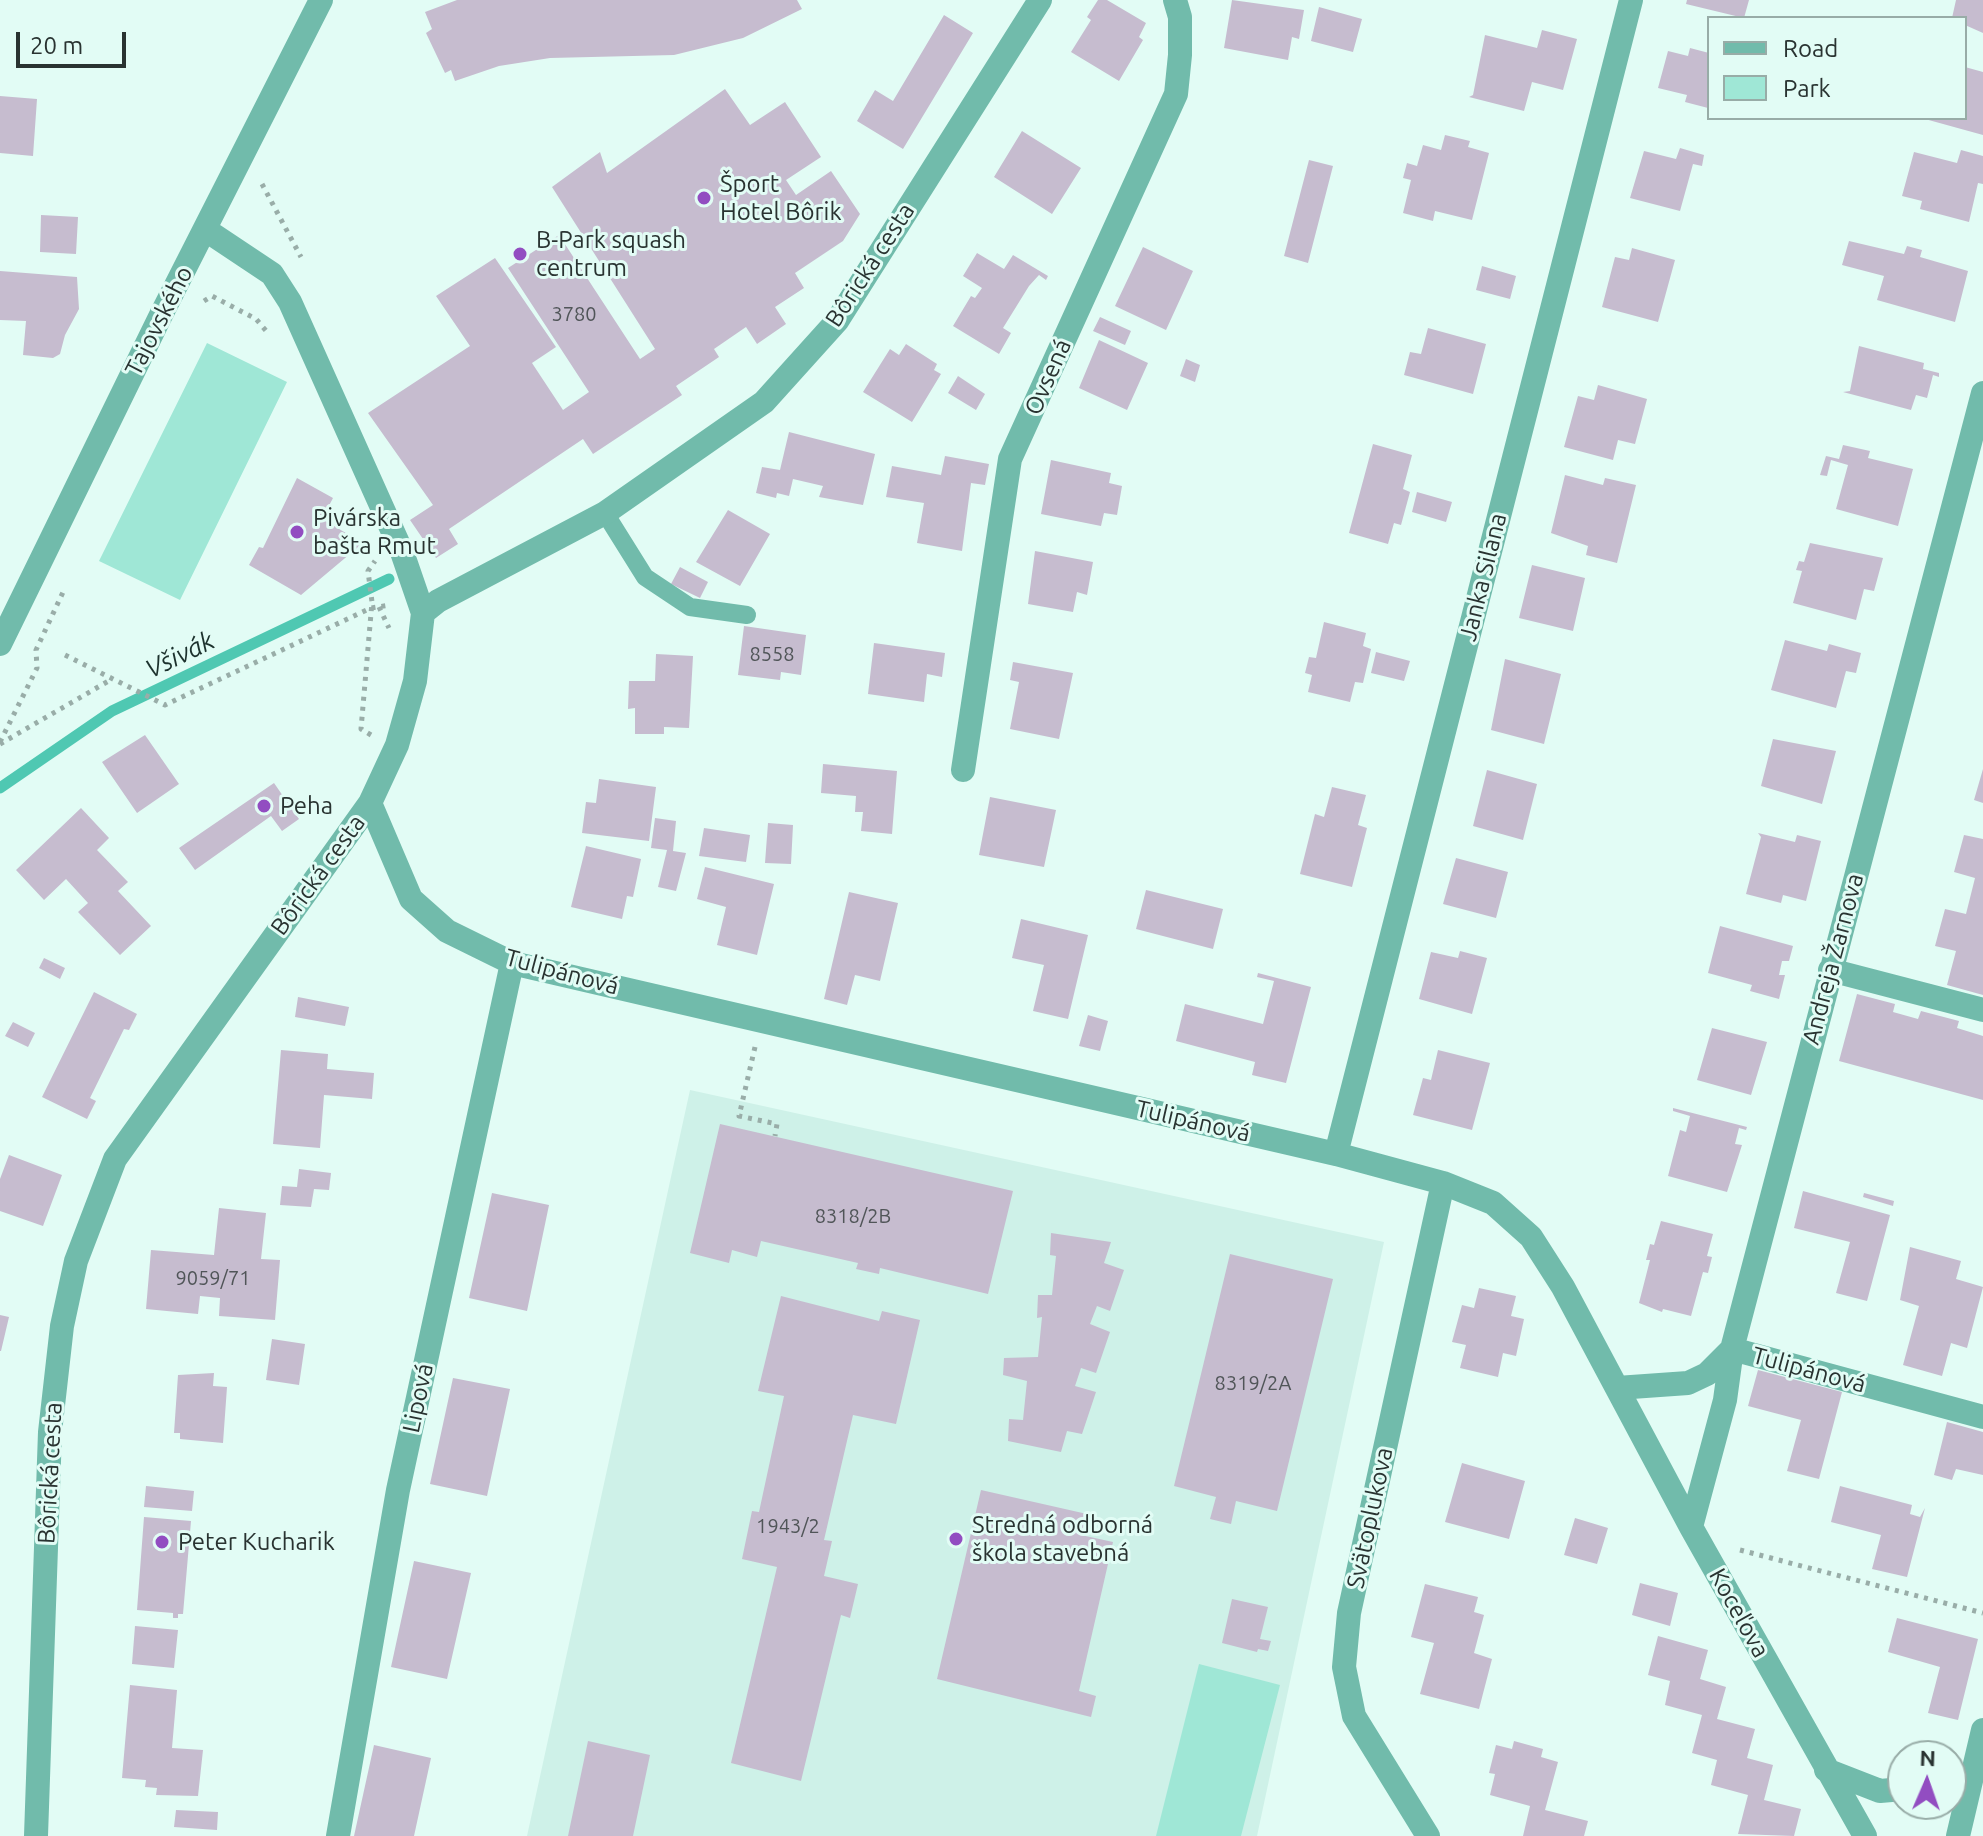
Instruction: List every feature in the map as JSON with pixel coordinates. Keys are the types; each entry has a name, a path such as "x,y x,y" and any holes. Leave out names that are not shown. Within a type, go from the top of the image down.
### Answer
{"street":[{"name":"Tajovského","path":"0,644 321,0"},
{"name":"Bôrická cesta","path":"36,1836 50,1432 62,1326 76,1261 115,1159 370,803 397,745 415,681 419,600 438,601 605,513 764,402 837,321 1040,0"},
{"name":"Ovsená","path":"963,770 1010,459 1176,94 1180,42 1175,0"},
{"name":"Janka Silana","path":"1336,1154 1631,0"},
{"path":"206,230 272,274 290,302 391,552 419,600"},
{"name":"Andreja Žarnova","path":"1691,1527 1725,1400 1732,1349 1983,393"},
{"name":"Tulipánová","path":"370,803 411,899 447,931 512,963 1336,1154 1443,1183 1493,1203 1531,1237 1563,1287 1617,1388 1688,1383 1707,1374 1732,1349 1983,1417"},
{"name":"Lipová","path":"338,1836 398,1490 512,963"},
{"path":"1830,970 1983,1010"},
{"name":"Svätoplukova","path":"1428,1836 1354,1716 1344,1667 1349,1613 1443,1183"},
{"name":"Koceľova","path":"1617,1388 1691,1527 1865,1836"},
{"path":"1967,1763 1983,1730"},
{"path":"1826,1770 1880,1791 1887,1790"}],"lane":[{"path":"605,513 645,577 690,607 747,615"}],"path":[{"path":"261,182 304,262"},
{"path":"200,303 212,296 256,319 274,341"},
{"path":"256,319 290,302"},
{"path":"378,738 361,729 372,605 368,571 391,552"},
{"path":"0,743 37,668 36,650 69,580"},
{"path":"65,655 165,705 372,605 419,600"},
{"path":"0,743 113,678"},
{"path":"754,1057 739,1116 777,1124 775,1136"},
{"path":"1732,1548 1983,1613"}],"shaded area":[{"name":"Stredná odborná škola stavebná","path":"690,1090 1384,1242 1257,1836 527,1836"}],"green space":[{"path":"207,343 287,382 180,600 99,561"},
{"path":"1199,1664 1280,1685 1241,1836 1156,1836"}],"building":[{"path":"457,0 797,0 802,9 743,38 674,55 550,58 499,66 455,81 451,70 445,73 426,33 432,29 425,12"},
{"path":"1098,0 1107,0 1146,23 1139,37 1143,40 1119,81 1071,52 1091,20 1087,17"},
{"path":"1232,0 1304,10 1299,39 1292,37 1288,60 1224,48"},
{"path":"1687,0 1749,0 1745,16 1686,4"},
{"path":"1956,0 1983,0 1983,33 1967,26 1967,16 1952,16"},
{"path":"1319,7 1362,19 1353,52 1311,41"},
{"path":"944,15 973,33 903,149 857,121 875,90 893,101"},
{"path":"1542,30 1577,39 1563,90 1532,82 1524,111 1469,97 1473,95 1485,35 1537,48"},
{"path":"1690,48 1707,52 1707,108 1685,102 1687,95 1658,88 1668,51 1688,56"},
{"path":"1967,68 1983,72 1983,135 1929,120 1967,120"},
{"path":"725,89 750,125 785,102 821,157 786,180 796,195 831,171 860,214 843,241 795,273 804,288 775,307 786,324 757,344 746,327 714,349 719,357 676,386 682,395 593,454 583,439 449,529 458,544 436,558 410,520 433,505 368,413 470,346 436,296 495,258 556,347 532,363 563,410 589,392 508,268 559,235 640,359 655,349 552,187 600,152 607,173"},
{"path":"0,96 37,99 33,156 0,153"},
{"path":"1022,131 1081,168 1052,214 994,177"},
{"path":"1445,135 1470,141 1468,147 1489,153 1472,220 1435,211 1433,221 1403,213 1411,180 1403,178 1407,163 1417,166 1423,145 1441,150"},
{"path":"1680,148 1704,155 1702,166 1693,164 1680,211 1630,198 1644,151 1676,159"},
{"path":"1961,150 1983,156 1983,184 1978,183 1969,222 1920,209 1922,201 1902,196 1914,152 1957,163"},
{"path":"1309,160 1333,166 1308,263 1284,256"},
{"path":"41,215 78,217 76,254 40,252"},
{"path":"1849,241 1904,254 1907,246 1922,250 1920,257 1968,271 1955,322 1877,300 1884,276 1842,265"},
{"path":"1143,247 1193,271 1166,330 1115,306"},
{"path":"1632,248 1675,260 1658,322 1602,307 1615,257 1629,260"},
{"path":"977,253 1004,269 1013,255 1048,276 1046,280 1039,275 1029,286 1003,328 1011,333 999,354 953,326 971,296 975,298 982,288 963,276"},
{"path":"1482,266 1516,276 1510,299 1476,290"},
{"path":"0,271 77,277 79,309 65,335 60,354 53,358 23,355 26,321 0,320"},
{"path":"1100,317 1131,331 1125,345 1093,331"},
{"path":"1428,328 1486,344 1473,394 1404,375 1410,352 1421,354"},
{"path":"1099,340 1148,363 1127,410 1079,388"},
{"path":"906,344 937,364 934,370 941,374 912,422 863,392 890,349 899,355"},
{"path":"1859,346 1924,363 1923,369 1939,373 1939,377 1933,375 1927,398 1916,395 1911,410 1843,392 1850,391"},
{"path":"1186,359 1200,365 1195,382 1180,376"},
{"path":"958,376 985,394 976,410 948,393"},
{"path":"1598,385 1647,399 1635,444 1618,440 1613,460 1564,447 1578,396 1594,400"},
{"path":"789,432 875,454 863,505 819,497 823,486 793,479 789,496 777,493 776,498 756,493 762,467 780,470"},
{"path":"1373,444 1412,455 1403,489 1410,492 1401,525 1394,523 1388,544 1349,533"},
{"path":"1843,445 1870,451 1868,458 1913,469 1898,526 1836,509 1848,465 1831,460 1827,476 1820,475 1826,456 1839,459"},
{"path":"945,456 989,464 985,485 971,483 962,551 917,543 924,503 886,497 892,466 941,475"},
{"path":"1051,460 1111,473 1109,483 1122,486 1117,515 1104,513 1101,526 1041,514"},
{"path":"1565,475 1603,485 1605,478 1636,485 1617,563 1586,555 1588,546 1551,533"},
{"path":"297,478 333,498 322,519 363,543 301,595 249,565 259,547 263,548"},
{"path":"1417,492 1452,502 1446,522 1412,512"},
{"path":"728,510 770,534 740,586 696,562"},
{"path":"1810,543 1883,558 1874,591 1864,589 1856,620 1793,603 1802,571 1796,570 1799,561 1804,562"},
{"path":"1035,551 1093,562 1087,595 1077,592 1073,612 1028,604"},
{"path":"1532,565 1585,578 1573,631 1519,618"},
{"path":"680,567 708,582 700,598 671,584"},
{"path":"1324,622 1366,633 1363,646 1371,649 1363,683 1355,682 1350,702 1308,692 1312,675 1305,673 1309,657 1316,658"},
{"path":"744,626 806,635 801,675 781,672 780,680 738,675"},
{"path":"1785,640 1827,651 1829,644 1861,653 1856,673 1846,671 1836,708 1771,690"},
{"path":"874,643 945,653 942,677 927,674 924,702 868,694"},
{"path":"1376,652 1410,661 1404,681 1371,673"},
{"path":"656,654 693,656 689,728 664,727 664,734 635,734 635,708 628,709 629,681 655,681"},
{"path":"1505,659 1561,674 1544,744 1491,730"},
{"path":"1013,662 1073,673 1059,739 1010,729 1019,682 1010,680"},
{"path":"145,735 179,784 137,813 102,762"},
{"path":"1773,739 1836,751 1822,804 1761,786"},
{"path":"823,764 897,771 892,834 861,831 863,812 855,812 856,796 821,793"},
{"path":"1983,769 1983,803 1974,800"},
{"path":"1487,770 1537,784 1523,840 1473,826"},
{"path":"599,779 656,787 649,841 582,833 586,802 596,803"},
{"path":"274,783 299,819 282,831 271,816 195,870 179,848"},
{"path":"1332,787 1366,795 1358,825 1367,828 1352,887 1300,874 1315,814 1324,817"},
{"path":"990,797 1056,810 1044,867 979,855"},
{"path":"81,808 109,838 97,850 128,882 118,891 151,926 120,955 78,912 88,903 66,879 44,900 16,870"},
{"path":"655,818 676,821 673,851 686,853 676,891 658,887 667,850 651,848"},
{"path":"768,823 793,825 791,864 765,863"},
{"path":"704,828 750,835 746,862 699,856"},
{"path":"1758,833 1795,842 1797,835 1821,841 1806,901 1783,895 1781,903 1746,894 1761,837"},
{"path":"1964,835 1983,839 1983,995 1947,985 1956,951 1935,946 1945,909 1966,914 1975,878 1954,872"},
{"path":"586,846 641,859 633,897 627,896 622,919 571,907"},
{"path":"1456,858 1508,872 1496,918 1443,904"},
{"path":"705,867 774,884 757,955 717,945 726,907 697,899"},
{"path":"1146,890 1223,909 1213,949 1136,929"},
{"path":"849,892 898,903 880,981 855,975 847,1005 824,999"},
{"path":"1021,919 1088,935 1068,1019 1033,1011 1044,965 1012,958"},
{"path":"1720,926 1793,946 1789,961 1782,961 1779,975 1785,975 1779,999 1750,991 1752,985 1708,973"},
{"path":"1460,951 1487,958 1472,1014 1419,999 1431,952 1458,958"},
{"path":"44,958 65,968 60,979 39,968"},
{"path":"1258,973 1311,987 1286,1083 1252,1075 1255,1062 1176,1041 1185,1004 1263,1024 1274,981 1257,977"},
{"path":"94,992 137,1014 129,1030 124,1029 90,1098 96,1101 87,1119 42,1097"},
{"path":"1857,994 1895,1004 1893,1012 1918,1019 1921,1011 1959,1021 1957,1028 1983,1036 1983,1100 1839,1061"},
{"path":"298,997 349,1007 345,1026 295,1017"},
{"path":"1088,1015 1108,1021 1100,1051 1079,1046"},
{"path":"13,1022 35,1033 28,1047 5,1036"},
{"path":"1712,1028 1767,1042 1751,1095 1697,1080"},
{"path":"281,1050 328,1054 327,1069 374,1073 372,1099 324,1095 320,1148 273,1144"},
{"path":"1438,1050 1490,1063 1472,1130 1413,1115 1423,1078 1431,1080"},
{"path":"1673,1108 1747,1127 1746,1130 1739,1128 1735,1144 1742,1145 1727,1192 1668,1176 1680,1130 1686,1132 1690,1116 1673,1111"},
{"path":"720,1124 1013,1191 988,1294 880,1268 879,1274 856,1269 858,1263 761,1241 757,1257 732,1250 729,1263 690,1253"},
{"path":"9,1155 62,1175 43,1226 0,1211 0,1179"},
{"path":"299,1169 331,1173 329,1190 314,1189 311,1207 280,1205 282,1186 297,1187"},
{"path":"1803,1191 1890,1215 1867,1301 1836,1293 1850,1242 1794,1228"},
{"path":"492,1193 549,1205 527,1311 469,1298"},
{"path":"1864,1193 1894,1201 1893,1206 1863,1197"},
{"path":"219,1208 266,1213 261,1259 280,1260 275,1320 219,1316 220,1298 200,1296 198,1314 146,1309 151,1250 214,1255"},
{"path":"1661,1221 1713,1234 1707,1256 1712,1257 1708,1273 1703,1272 1691,1316 1663,1309 1662,1312 1639,1303 1650,1260 1646,1260 1650,1244 1654,1245"},
{"path":"1051,1233 1111,1242 1104,1263 1124,1270 1110,1311 1097,1306 1090,1324 1110,1332 1096,1373 1081,1368 1075,1386 1096,1392 1082,1434 1067,1431 1061,1452 1008,1441 1009,1419 1023,1420 1027,1381 1003,1375 1004,1358 1038,1357 1042,1317 1037,1318 1038,1295 1052,1295 1056,1256 1050,1255"},
{"path":"1910,1247 1961,1261 1956,1279 1983,1287 1967,1348 1951,1343 1942,1376 1903,1365 1919,1306 1900,1300"},
{"path":"1230,1254 1333,1279 1277,1511 1236,1501 1231,1524 1210,1519 1216,1497 1174,1486"},
{"path":"1479,1288 1516,1296 1511,1316 1524,1319 1516,1356 1503,1353 1498,1377 1460,1368 1466,1345 1452,1342 1462,1305 1474,1308"},
{"path":"781,1296 879,1321 882,1311 920,1320 896,1424 853,1415 824,1540 832,1541 824,1576 858,1584 850,1618 841,1615 801,1781 731,1763 777,1567 742,1559 752,1511 759,1512 784,1396 758,1391"},
{"path":"0,1315 9,1317 1,1351 0,1351"},
{"path":"272,1339 305,1344 299,1385 266,1380"},
{"path":"1758,1370 1842,1392 1819,1479 1787,1471 1801,1420 1748,1406"},
{"path":"214,1373 213,1386 227,1387 223,1443 180,1439 180,1433 174,1433 178,1375"},
{"path":"453,1378 510,1389 487,1496 430,1484"},
{"path":"1947,1422 1983,1432 1983,1475 1956,1469 1952,1480 1934,1475"},
{"path":"1462,1463 1525,1481 1509,1539 1445,1522"},
{"path":"146,1486 194,1491 192,1511 144,1507"},
{"path":"1840,1486 1912,1505 1910,1514 1920,1517 1925,1508 1907,1577 1872,1569 1881,1535 1831,1522"},
{"path":"981,1490 1087,1514 1081,1535 1113,1542 1079,1691 1096,1696 1091,1717 937,1679"},
{"path":"144,1517 191,1521 183,1614 178,1614 178,1618 173,1618 173,1613 137,1610"},
{"path":"1575,1518 1608,1528 1597,1564 1564,1555"},
{"path":"414,1561 471,1573 447,1679 391,1667"},
{"path":"1640,1583 1678,1593 1670,1626 1632,1615"},
{"path":"1425,1584 1478,1597 1474,1612 1484,1615 1474,1653 1492,1659 1479,1709 1420,1694 1434,1643 1411,1637"},
{"path":"1232,1599 1268,1607 1260,1639 1271,1641 1268,1651 1258,1649 1257,1652 1222,1643"},
{"path":"1897,1618 1978,1639 1958,1720 1928,1713 1940,1667 1888,1652"},
{"path":"135,1626 178,1630 174,1668 132,1664"},
{"path":"1658,1636 1708,1650 1700,1679 1726,1687 1717,1719 1755,1729 1747,1758 1773,1765 1764,1800 1801,1809 1794,1836 1738,1834 1748,1795 1711,1785 1717,1760 1692,1753 1702,1715 1665,1705 1670,1681 1648,1675"},
{"path":"130,1685 177,1690 172,1748 203,1750 198,1796 156,1795 157,1788 145,1787 146,1780 122,1778"},
{"path":"588,1741 650,1755 633,1836 568,1836"},
{"path":"1514,1741 1543,1749 1541,1757 1558,1762 1545,1810 1588,1821 1584,1836 1523,1836 1530,1806 1490,1795 1495,1774 1489,1773 1496,1745 1512,1749"},
{"path":"374,1745 431,1758 414,1836 354,1836"},
{"path":"176,1810 218,1812 217,1830 174,1827"}],"waterway":[{"name":"Všivák","path":"0,788 112,711 389,579"}],"place":[{"name":"Šport Hotel Bôrik","path":"704,198"},
{"name":"B-Park squash centrum","path":"520,254"},
{"name":"Pivárska bašta Rmut","path":"297,532"},
{"name":"Peha","path":"264,806"},
{"name":"Stredná odborná škola stavebná","path":"956,1539"},
{"name":"Peter Kucharik","path":"162,1542"}]}
